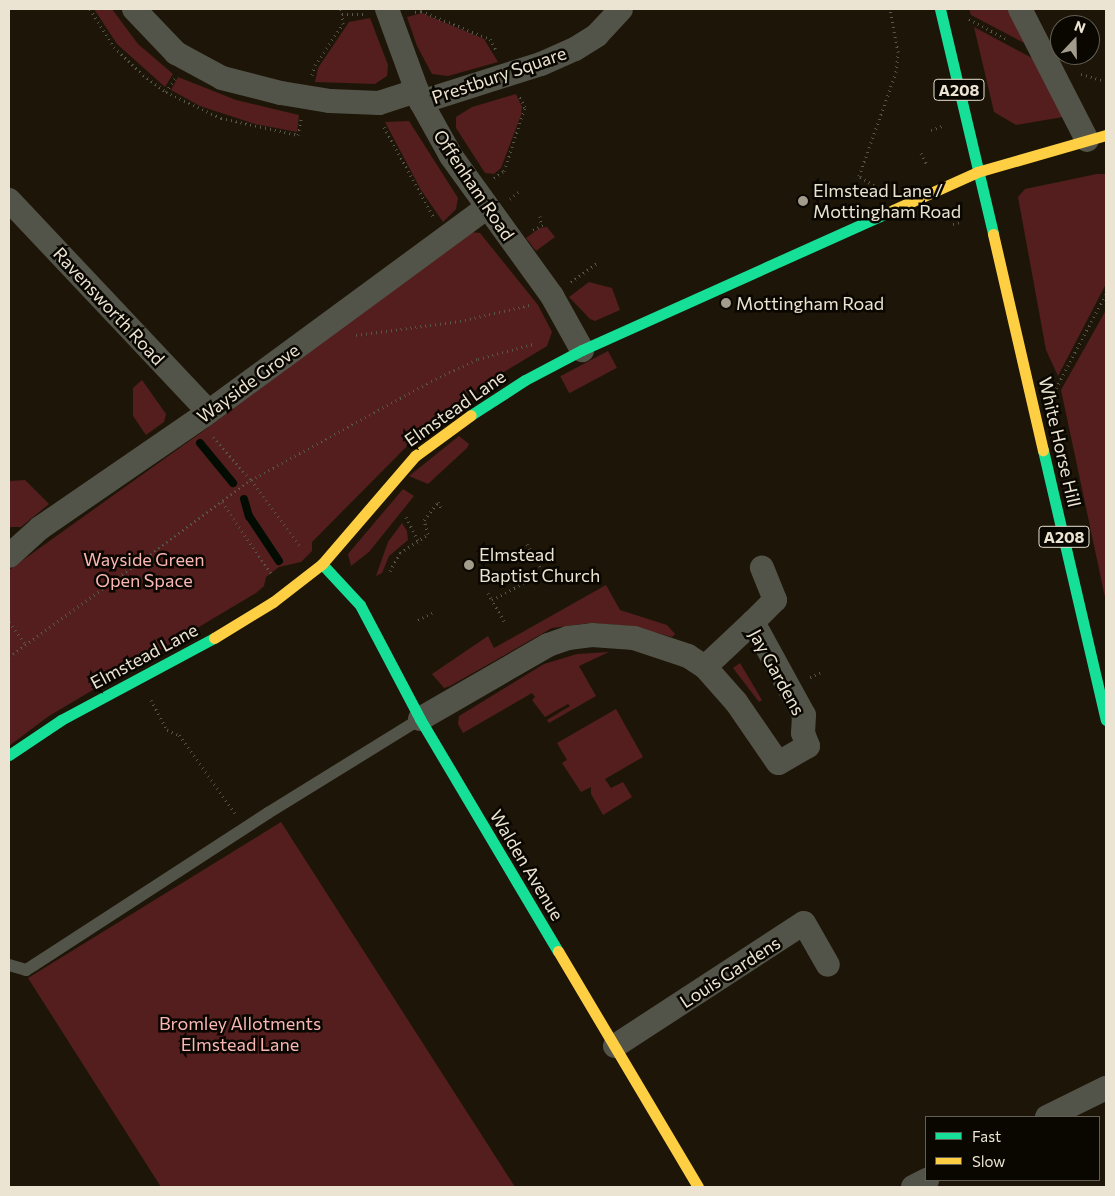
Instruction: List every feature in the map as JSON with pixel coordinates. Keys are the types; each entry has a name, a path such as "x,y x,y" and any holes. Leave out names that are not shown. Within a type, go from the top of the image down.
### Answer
{"street":[{"name":"Prestbury Square","path":"134,9 176,54 222,78 281,94 330,101 379,103 419,96 517,72 575,49 597,35 621,9"},
{"name":"A208","path":"940,9 977,172"},
{"path":"1020,9 1097,137"},
{"name":"Offenham Road","path":"388,11 419,96 486,208 561,289 582,350"},
{"name":"Elmstead Lane","path":"9,755 62,720 233,628 286,592 319,566 386,486 427,446 525,380 582,350 977,172 1097,137"},
{"name":"White Horse Hill","path":"977,172 1038,422 1106,720"},
{"name":"Ravensworth Road","path":"9,200 203,416"},
{"name":"Wayside Grove","path":"9,556 40,528 203,416 486,208"},
{"name":"Walden Avenue","path":"319,566 360,605 420,719 698,1187"},
{"path":"753,622 775,600 762,567"},
{"name":"Jay Gardens","path":"420,719 548,645 568,638 592,635 634,638 688,656 705,667 736,702 782,771 808,746 803,734 804,715 753,622 705,667"},
{"name":"Louis Gardens","path":"615,1046 804,923 828,965"},
{"path":"1049,1116 1106,1088"},
{"path":"913,1187 925,1181"}],"lane":[{"path":"9,966 26,970 246,827 420,719"}],"path":[{"path":"90,9 114,47 143,75 166,92 222,118 298,135 299,129"},
{"path":"311,79 315,65 344,24 342,9"},
{"path":"880,193 878,188 859,176 896,72 898,52 890,9"},
{"path":"342,14 421,11 490,39 502,61"},
{"path":"964,16 1016,44"},
{"path":"1074,72 1106,81"},
{"path":"166,92 176,76"},
{"path":"490,180 504,171 525,108 516,90"},
{"path":"382,125 440,227"},
{"path":"931,130 943,126"},
{"path":"921,153 927,165"},
{"path":"948,212 951,219"},
{"path":"540,216 540,224"},
{"path":"953,224 960,222"},
{"path":"326,327 354,335 373,335 510,312 561,289 599,262"},
{"path":"1038,422 1106,294"},
{"path":"9,656 251,480 431,381 478,359 540,344"},
{"path":"203,416 319,566"},
{"path":"222,502 286,592"},
{"path":"390,571 400,553 419,542 428,534 424,520 438,502 442,510"},
{"path":"406,517 419,542"},
{"path":"527,544 543,572"},
{"path":"492,600 536,574 553,567"},
{"path":"488,593 504,620"},
{"path":"418,620 432,613"},
{"path":"9,622 26,644"},
{"path":"135,680 167,730 179,735 246,827"}],"green space":[{"path":"94,9 112,9 138,44 173,74 165,87 117,44"},
{"path":"969,9 1008,9 1024,43 971,15"},
{"path":"422,13 484,39 498,62 448,76 432,74 417,46 407,17"},
{"path":"370,18 388,65 387,76 375,84 315,82 318,68 349,22"},
{"path":"974,27 1034,59 1063,117 1016,125 994,112"},
{"path":"178,77 236,100 299,115 297,132 255,124 200,106 171,90"},
{"path":"516,94 522,107 521,115 501,168 494,174 485,173 456,128 456,117 472,107"},
{"path":"409,121 458,198 456,209 443,222 421,190 385,122"},
{"path":"1097,174 1106,174 1106,284 1058,376 1046,350 1018,197 1025,189"},
{"path":"547,227 555,237 536,251 526,238 540,228"},
{"name":"Wayside Green Open Space","path":"471,232 480,233 538,305 552,332 547,346 484,384 428,425 312,542 312,551 301,562 279,567 266,577 264,586 256,593 49,716 9,746 9,570 206,429"},
{"path":"589,282 612,288 620,310 595,321 590,319 569,297"},
{"path":"1106,310 1106,602 1061,390"},
{"path":"608,351 617,368 569,393 560,376"},
{"path":"142,380 166,414 164,422 146,435 133,416 133,388"},
{"path":"459,436 469,444 467,448 428,484 409,476"},
{"path":"25,480 49,504 21,527 9,527 9,481"},
{"path":"403,489 414,496 369,552 351,566 348,554"},
{"path":"402,523 407,531 408,540 389,556 382,573 376,576 388,542"},
{"path":"606,585 620,610 667,625 675,634 672,637 631,626 590,623 552,628 450,686 444,688 432,674 488,636 494,648"},
{"path":"609,652 579,666 596,696 549,723 547,720 570,706 568,704 545,717 532,700 535,697 532,693 463,733 458,724 459,716 544,664 577,654"},
{"path":"740,663 762,700 759,702 733,668"},
{"path":"616,709 643,757 605,779 611,788 623,782 632,797 603,815 591,794 591,787 581,792 562,763 567,760 557,743"},
{"name":"Bromley Allotments Elmstead Lane","path":"281,822 515,1187 161,1187 28,978"}],"waterway":[{"path":"200,443 233,483"},
{"path":"244,499 249,516 279,561"}],"traffic: fast":[{"path":"940,9 993,234"},
{"path":"471,415 525,380 582,350 893,210"},
{"path":"1043,450 1106,720"},
{"path":"322,564 360,605 420,719 558,951"},
{"path":"9,755 61,720 214,638"}],"traffic: slow":[{"path":"893,210 977,172 1106,135"},
{"path":"993,234 1043,450"},
{"path":"214,638 273,602 322,564 415,456 471,415"},
{"path":"558,951 698,1187"}],"place":[{"name":"Elmstead Lane / Mottingham Road","path":"803,201"},
{"name":"Mottingham Road","path":"726,303"},
{"name":"Elmstead Baptist Church","path":"469,565"}]}
